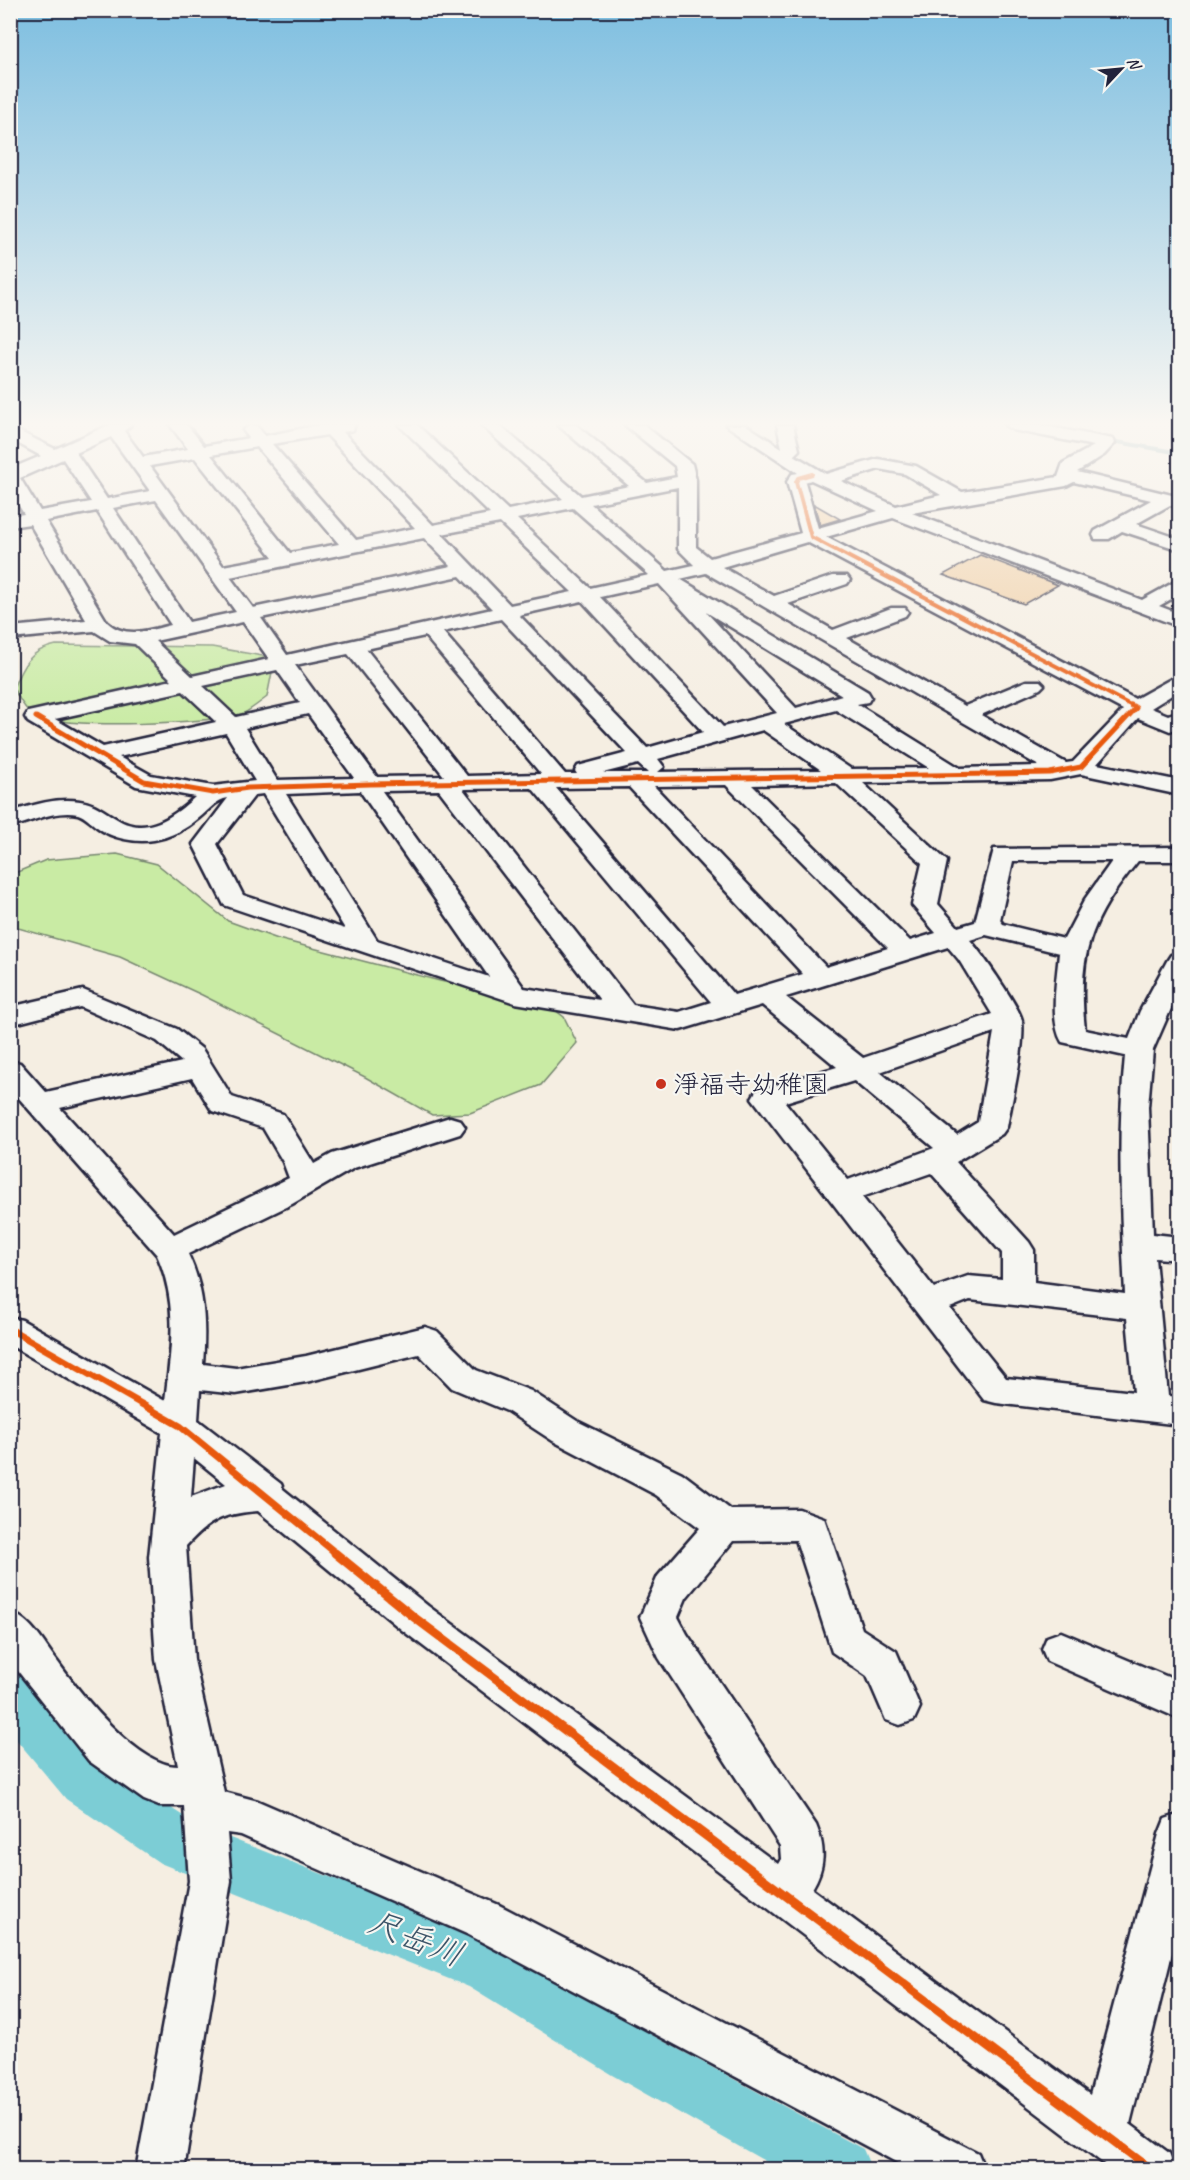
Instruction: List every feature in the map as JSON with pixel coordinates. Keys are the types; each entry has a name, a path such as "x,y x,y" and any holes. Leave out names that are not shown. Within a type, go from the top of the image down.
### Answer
{"street":[{"path":"43,527 97,621 105,632 119,638 140,638 464,569"},
{"path":"117,527 184,629"},
{"path":"185,527 250,615 515,995"},
{"path":"259,527 285,560"},
{"path":"334,527 352,547"},
{"path":"423,527 666,780"},
{"path":"219,573 453,527"},
{"path":"515,527 586,594 718,735"},
{"path":"606,527 663,577 792,716"},
{"path":"687,527 687,549 708,566 966,713 1073,769"},
{"path":"809,527 812,537 1135,709 1176,723"},
{"path":"846,527 663,577 36,717 144,781 213,793 260,787 958,776 1073,769 1179,788"},
{"path":"933,527 1179,621"},
{"path":"1102,536 1119,527"},
{"path":"1127,527 1179,545"},
{"path":"546,781 860,697 663,577"},
{"path":"773,603 840,580"},
{"path":"1143,607 1179,585"},
{"path":"832,637 898,612"},
{"path":"10,622 97,621"},
{"path":"10,633 97,621"},
{"path":"429,629 546,781 728,1005"},
{"path":"140,638 232,725 260,787 368,946"},
{"path":"353,646 623,1011"},
{"path":"1073,769 1135,709 1179,680"},
{"path":"966,713 1033,685"},
{"path":"840,703 958,776"},
{"path":"98,755 314,706"},
{"path":"766,722 846,778 935,861 925,905 955,936 1008,1018 1004,1065 992,1128 946,1155 842,1193"},
{"path":"733,779 905,951"},
{"path":"635,780 821,977"},
{"path":"260,787 205,844 233,900 515,995 680,1021 990,925"},
{"path":"10,820 33,812 73,807 89,810 111,826 129,832 152,832 171,829 213,793"},
{"path":"1073,949 994,929 987,921 1003,854 1179,854"},
{"path":"1131,854 1091,908 1073,949 1068,994 1072,1036 1139,1050"},
{"path":"1008,1018 858,1070 766,1098 996,1390 1166,1409 1142,1308 1134,1128 1139,1050 1154,1011 1179,961"},
{"path":"766,994 858,1070 946,1155 1018,1250 1018,1292"},
{"path":"10,1016 83,998 167,1035 192,1055 222,1104 273,1121 298,1161 305,1182"},
{"path":"40,1103 199,1067"},
{"path":"10,1070 170,1249 180,1268 186,1288 190,1323 167,1557 175,1660 205,1804 210,1881 160,2169"},
{"path":"170,1249 343,1161 450,1127"},
{"path":"1138,1244 1179,1249"},
{"path":"928,1303 968,1288 1142,1308"},
{"path":"10,1329 180,1426 268,1495 415,1618 1152,2169"},
{"path":"185,1375 236,1382 306,1369 425,1340 464,1379 519,1401 565,1431 669,1484 724,1526 799,1524 811,1529 846,1640 882,1664 900,1707"},
{"path":"169,1539 192,1513 220,1499 268,1495"},
{"path":"724,1526 671,1588 659,1617 673,1647 801,1840 803,1864 784,1894"},
{"path":"10,1629 54,1689 103,1747 159,1786 205,1804 243,1815 484,1920 961,2169"},
{"path":"1060,1650 1179,1701"},
{"path":"1104,2132 1179,1834"}],"green space":[{"path":"56,645 212,647 268,657 273,667 267,697 244,713 203,720 136,724 71,722 46,719 32,714 13,688 28,660 47,647"},
{"path":"117,854 157,864 228,921 278,939 440,981 547,1004 564,1017 577,1043 541,1085 470,1113 432,1115 365,1077 202,995 120,957 11,926 10,875 46,860"}],"building":[{"path":"980,555 1058,585 1024,604 943,575"}],"waterway":[{"name":"尺岳川","path":"10,1691 84,1781 179,1844 488,1967 632,2055 842,2170"}],"cycle path":[{"path":"36,717 144,781 213,793 248,788 370,784 1050,773 1081,767 1136,708 811,537 808,527"},
{"path":"10,1329 180,1426 415,1618 1152,2170"}],"place":[{"name":"淨福寺幼稚園","path":"661,1084"}]}
